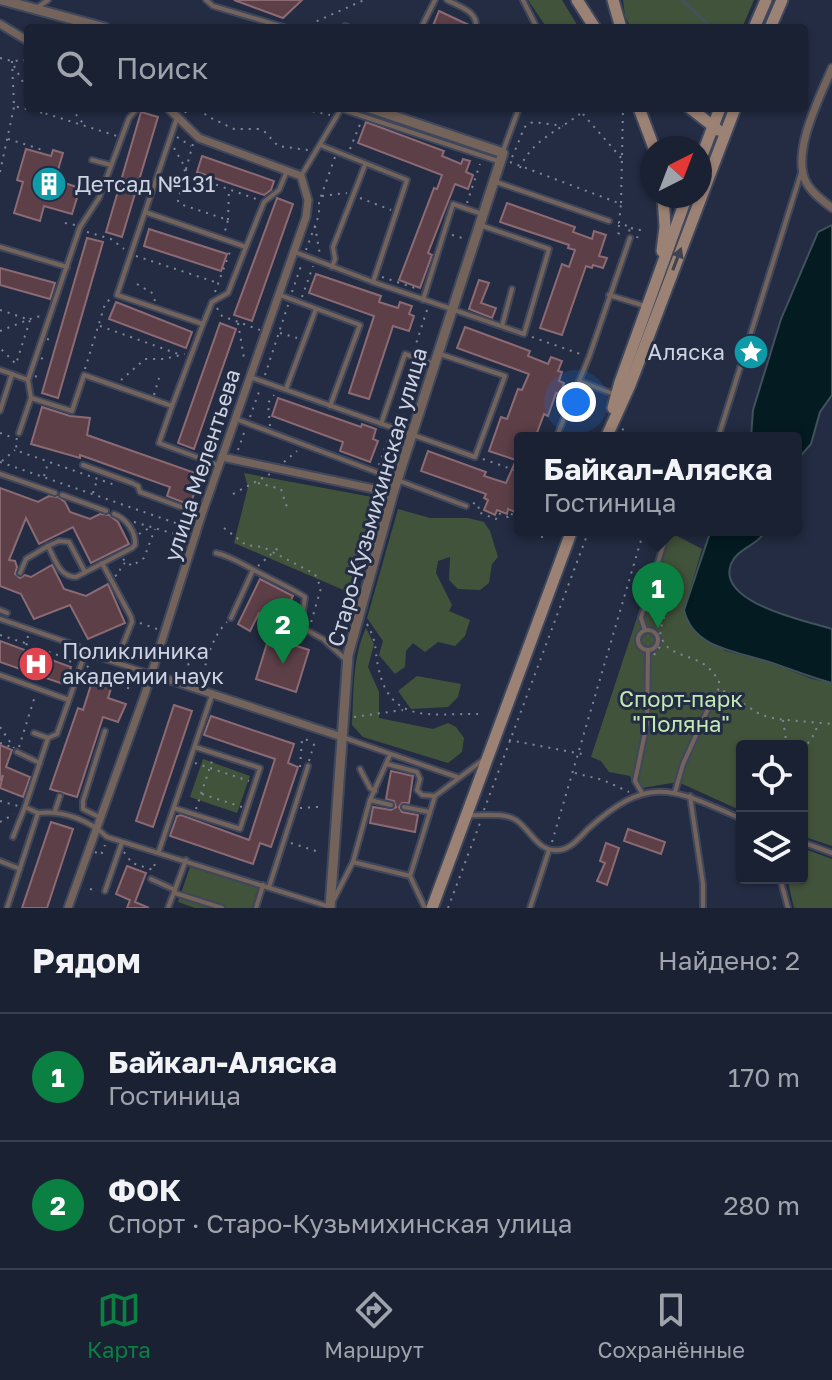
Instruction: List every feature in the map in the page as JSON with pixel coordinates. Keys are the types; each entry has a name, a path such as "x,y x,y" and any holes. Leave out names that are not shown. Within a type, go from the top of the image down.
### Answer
{"main road":[{"path":"577,0 592,24"},
{"path":"613,0 620,24"},
{"path":"756,24 766,0"},
{"path":"772,24 782,0"},
{"path":"640,112 650,136"},
{"path":"696,112 713,125 722,142"},
{"path":"709,136 719,112"},
{"path":"608,432 630,385 733,112"},
{"path":"658,274 665,227 664,208"},
{"path":"607,432 617,395 683,208"},
{"path":"432,908 570,536"}],"street":[{"path":"2,0 91,24"},
{"path":"2,29 24,39"},
{"path":"832,68 803,146 802,169 805,180 814,192 832,208"},
{"path":"172,112 196,136 301,176"},
{"path":"381,112 501,157"},
{"name":"Старо-Кузьмихинская улица","path":"330,908 347,661 397,479 501,157"},
{"name":"улица Мелентьева","path":"68,908 152,674 202,514 295,252 308,200 301,176"},
{"path":"221,462 276,469 393,493"},
{"path":"152,674 201,685 212,693 342,737"}],"lane":[{"path":"37,9 48,0"},
{"path":"206,0 213,6 274,24"},
{"path":"423,24 435,0"},
{"path":"447,0 474,14 477,24"},
{"path":"523,0 535,24"},
{"path":"18,436 31,398 28,380 79,230 99,198 129,118 134,112"},
{"path":"301,176 339,112"},
{"path":"351,112 501,157 518,112"},
{"path":"177,118 117,295 203,324"},
{"path":"320,145 407,180 373,282"},
{"path":"92,160 111,165"},
{"path":"332,267 333,247 365,165"},
{"path":"720,432 802,169"},
{"path":"221,462 159,443 212,302 228,293 264,202 279,190 287,171"},
{"path":"494,182 609,221"},
{"path":"423,300 453,204 483,214"},
{"path":"145,212 246,247"},
{"path":"295,252 524,334 549,249 480,225"},
{"path":"558,432 589,357 630,238"},
{"path":"0,247 67,267"},
{"path":"502,326 512,289"},
{"path":"280,295 360,325 330,406"},
{"path":"609,295 647,307"},
{"path":"286,389 316,309"},
{"path":"250,377 475,457 505,376 439,353"},
{"path":"381,424 405,354 434,364"},
{"path":"0,370 28,380"},
{"path":"0,411 12,374"},
{"path":"31,398 72,411 84,375 172,406"},
{"path":"579,381 617,395"},
{"path":"236,419 466,506"},
{"path":"83,465 138,486 140,492 202,514"},
{"path":"0,474 55,493"},
{"path":"62,495 106,511"},
{"path":"48,546 63,574 76,577 135,545 125,519 114,514"},
{"path":"645,630 641,618 666,536"},
{"path":"20,573 26,559 59,541 69,542 85,572"},
{"path":"216,553 229,556 282,582 305,597 301,627 323,639 347,661"},
{"path":"102,563 132,621 122,647"},
{"path":"231,618 254,570"},
{"path":"0,610 7,613"},
{"path":"0,619 78,646 85,653 152,674"},
{"path":"645,630 653,631 658,639 656,645 648,650 638,642 639,635 645,630"},
{"path":"639,794 635,781 647,723 648,650"},
{"path":"34,733 48,738 57,734 78,661 85,653"},
{"path":"0,675 69,700"},
{"path":"159,851 212,693"},
{"path":"675,792 683,764 708,709"},
{"path":"101,818 83,809 83,801 105,731"},
{"path":"342,737 457,777"},
{"path":"13,837 48,738"},
{"path":"174,808 240,829 247,809 260,768 195,747"},
{"path":"16,750 40,763"},
{"path":"25,807 38,813 55,811 98,828 107,837 159,851 330,908 353,862 370,800 390,755"},
{"path":"425,908 410,876 435,796 485,758"},
{"path":"387,764 417,772 420,779 417,790 422,795 435,796"},
{"path":"256,908 284,840 308,766"},
{"path":"360,769 370,788 375,791"},
{"path":"466,815 516,820 549,850 566,849 606,812 639,794 675,792 736,816"},
{"path":"55,811 60,796"},
{"path":"690,796 703,884 703,908"},
{"path":"370,800 391,805"},
{"path":"404,807 430,812"},
{"path":"7,908 38,813"},
{"path":"103,891 122,842"},
{"path":"808,844 832,853"},
{"path":"530,908 549,850"},
{"path":"168,908 186,860"},
{"path":"0,861 20,869"},
{"path":"353,862 410,876"},
{"path":"151,879 222,908"},
{"path":"782,884 788,908"}],"path":[{"path":"315,24 364,0"},
{"path":"0,58 24,60"},
{"path":"12,61 24,86"},
{"path":"0,172 14,106 12,61"},
{"path":"14,106 24,108"},
{"path":"40,112 122,137"},
{"path":"74,112 85,126"},
{"path":"203,112 234,129 265,132 278,146 308,150"},
{"path":"316,112 330,115"},
{"path":"619,223 624,161 623,112"},
{"path":"521,167 526,154 582,113 624,161"},
{"path":"563,126 531,120 526,123 509,162 621,204"},
{"path":"350,149 361,121"},
{"path":"172,132 192,147"},
{"path":"196,136 178,201 228,220"},
{"path":"7,139 43,150"},
{"path":"169,140 185,171 264,202"},
{"path":"263,381 337,152"},
{"path":"465,208 478,169"},
{"path":"150,198 185,171"},
{"path":"209,194 212,183"},
{"path":"222,239 228,220 229,189"},
{"path":"65,223 73,225"},
{"path":"315,224 320,255 334,260"},
{"path":"79,230 111,239 131,254 218,283"},
{"path":"445,233 462,238"},
{"path":"233,243 212,302 222,316 254,328"},
{"path":"300,303 315,261"},
{"path":"376,275 426,292"},
{"path":"137,284 152,293 154,308"},
{"path":"87,363 105,304 117,295"},
{"path":"412,357 430,302"},
{"path":"0,310 30,320"},
{"path":"0,331 35,317"},
{"path":"0,348 16,364 20,342 30,320"},
{"path":"238,322 244,358"},
{"path":"98,325 182,355"},
{"path":"277,334 304,341"},
{"path":"524,334 589,357"},
{"path":"113,385 145,359 192,352"},
{"path":"153,400 159,378"},
{"path":"270,432 268,403 279,387"},
{"path":"377,471 392,428"},
{"path":"0,433 18,436 16,449 0,462"},
{"path":"288,459 304,444"},
{"path":"16,449 140,492 135,508"},
{"path":"475,457 514,470"},
{"path":"0,462 187,527"},
{"path":"44,476 48,462"},
{"path":"233,494 257,483 276,469"},
{"path":"93,494 98,479"},
{"path":"257,483 281,489 286,505 292,509"},
{"path":"158,516 163,501"},
{"path":"466,506 469,501 479,505 478,512 496,519 498,513 508,517 509,513 514,515"},
{"path":"125,519 189,539"},
{"path":"134,536 154,527"},
{"path":"121,554 125,563 132,566 144,558 154,527"},
{"path":"224,528 246,545 263,547 315,574 321,588 310,625 311,633"},
{"path":"542,536 542,542"},
{"path":"448,908 587,536"},
{"path":"549,850 581,754 642,536"},
{"path":"254,570 261,560 278,548"},
{"path":"110,578 119,574 125,563"},
{"path":"673,586 660,631 663,643 673,652 706,666 719,681 719,688 708,709"},
{"path":"201,685 219,629 231,618"},
{"path":"365,619 377,644 378,667 391,697 403,710"},
{"path":"146,625 159,629"},
{"path":"26,644 31,629"},
{"path":"0,635 78,661 93,671 115,679 116,684 134,690"},
{"path":"654,655 663,643"},
{"path":"181,649 201,685"},
{"path":"719,688 753,711 783,720 832,724"},
{"path":"16,750 35,694"},
{"path":"349,717 403,710 426,715 478,714"},
{"path":"783,720 786,740"},
{"path":"808,743 819,722"},
{"path":"0,727 16,750"},
{"path":"304,782 302,739 308,740"},
{"path":"509,740 581,754"},
{"path":"310,758 315,741"},
{"path":"0,743 16,750"},
{"path":"195,815 215,753"},
{"path":"190,761 255,783"},
{"path":"574,772 639,794"},
{"path":"618,787 635,781"},
{"path":"201,794 247,809"},
{"path":"0,801 25,807"},
{"path":"0,822 25,807"},
{"path":"295,809 318,807"},
{"path":"284,840 316,851"},
{"path":"93,852 101,855 105,843 120,849 132,863"},
{"path":"115,863 132,863 153,870 159,851"},
{"path":"90,889 103,891"}],"green space":[{"path":"528,0 562,0 577,24 544,24"},
{"path":"623,0 754,0 744,24 629,24"},
{"path":"244,473 372,497 373,524 348,592 234,543 248,487"},
{"path":"398,509 430,518 468,518 484,522 498,557 492,564 489,583 480,590 458,589 449,580 450,557 438,561 436,573 452,605 449,611 470,620 465,636 455,646 438,642 425,652 413,643 406,651 405,667 395,674 379,655 383,641 367,618"},
{"name":"Спорт-парк \"Поляна\"","path":"664,536 677,536 702,549 684,610 725,651 832,683 832,846 808,838 808,740 736,740 736,808 678,782 636,789 630,776 609,772 601,761 591,757"},
{"path":"366,628 374,644 368,667 379,692 379,718 433,729 448,723 456,727 464,738 462,752 448,763 363,737 352,725 356,663"},
{"path":"417,676 461,684 458,697 448,707 411,709 398,691"},
{"path":"203,759 250,776 237,813 190,797"},
{"path":"808,850 832,859 832,908 794,908 788,884 808,884"},
{"path":"190,867 258,888 252,908 195,908 178,902"}],"water":[{"path":"832,225 832,395 820,412 811,444 802,454 802,432 751,432 753,410 781,319 818,232"},
{"path":"709,536 761,536 734,559 730,578 750,600 766,608 832,629 832,683 717,646 696,633 684,610"}],"building":[{"path":"234,0 302,0 283,18"},
{"path":"439,11 467,24 434,24"},
{"path":"141,112 158,117 122,237 106,232"},
{"path":"366,122 444,151 442,156 461,164 463,159 470,161 466,172 473,175 468,189 455,184 428,253 432,255 420,288 399,280 434,188 437,189 442,175 358,143"},
{"name":"Детсад №131","path":"26,149 51,156 53,150 63,153 55,180 80,188 72,214 44,206 40,221 14,213 23,182 17,180"},
{"path":"202,156 274,181 271,190 264,195 197,172"},
{"path":"277,198 293,204 252,321 234,315"},
{"path":"507,203 575,227 573,232 592,239 594,231 606,235 599,256 607,258 603,268 586,266 562,335 540,328 562,264 569,267 575,250 568,248 569,245 500,222"},
{"path":"149,229 227,254 221,271 144,246"},
{"path":"87,238 103,242 58,398 42,393"},
{"path":"0,268 55,283 50,299 0,285"},
{"path":"316,274 381,296 379,302 398,308 400,302 412,306 409,314 414,316 409,331 393,326 369,399 349,393 374,316 309,293"},
{"path":"479,280 489,283 481,303 496,308 492,318 469,309"},
{"path":"116,302 192,332 186,348 109,319"},
{"path":"220,323 236,329 194,449 178,443"},
{"path":"465,327 530,351 528,356 548,364 551,357 562,361 558,371 562,372 559,381 564,383 560,394 556,393 548,416 544,414 537,432 514,432 514,459 489,451 501,417 507,419 518,389 522,390 529,374 457,348"},
{"path":"278,398 361,427 362,424 376,429 373,439 378,441 370,462 340,451 343,442 272,416"},
{"path":"42,407 70,416 90,418 87,435 201,475 190,505 167,496 170,487 80,455 80,458 31,444"},
{"path":"428,451 486,472 484,476 506,483 514,465 514,512 508,509 507,514 497,510 495,515 484,510 488,500 484,498 486,494 421,471"},
{"path":"0,488 38,502 49,496 58,497 70,512 90,519 100,514 109,515 118,522 129,544 91,563 73,527 39,544 26,518 9,560 15,561 15,574 20,578 25,575 31,577 52,565 64,589 86,596 108,584 125,623 88,639 70,605 34,619 21,594 0,586"},
{"path":"260,579 293,596 280,623 259,613 250,631 238,624"},
{"path":"269,637 309,650 296,692 256,679"},
{"name":"Поликлиника академии наук","path":"0,641 71,667 66,685 0,662"},
{"path":"95,672 114,679 108,698 126,704 118,722 103,717 77,797 50,789 78,708 83,710"},
{"path":"174,705 192,711 153,827 136,821"},
{"path":"211,716 294,744 288,763 298,767 271,847 260,843 253,864 170,836 177,816 181,815 249,840 275,759 204,735"},
{"path":"0,745 12,750 6,767 30,777 23,797 0,788 3,775 0,780"},
{"path":"391,771 413,776 409,803 402,803 399,807 402,812 418,815 415,832 370,823 373,807 391,810 396,807 394,801 386,799"},
{"path":"51,822 73,829 47,908 22,908"},
{"path":"628,829 665,842 661,854 624,841"},
{"path":"606,843 619,848 607,885 597,881 605,863 600,861"},
{"path":"127,866 146,873 135,902 149,908 127,908 130,900 116,894"}],"waterway":[{"path":"682,0 708,24"}],"place":[{"name":"Детсад №131","path":"49,184"},
{"name":"Аляска","path":"751,352"},
{"name":"Байкал-Аляска","path":"658,628"},
{"name":"Поликлиника академии наук","path":"36,664"},
{"name":"ФОК","path":"283,664"}]}
